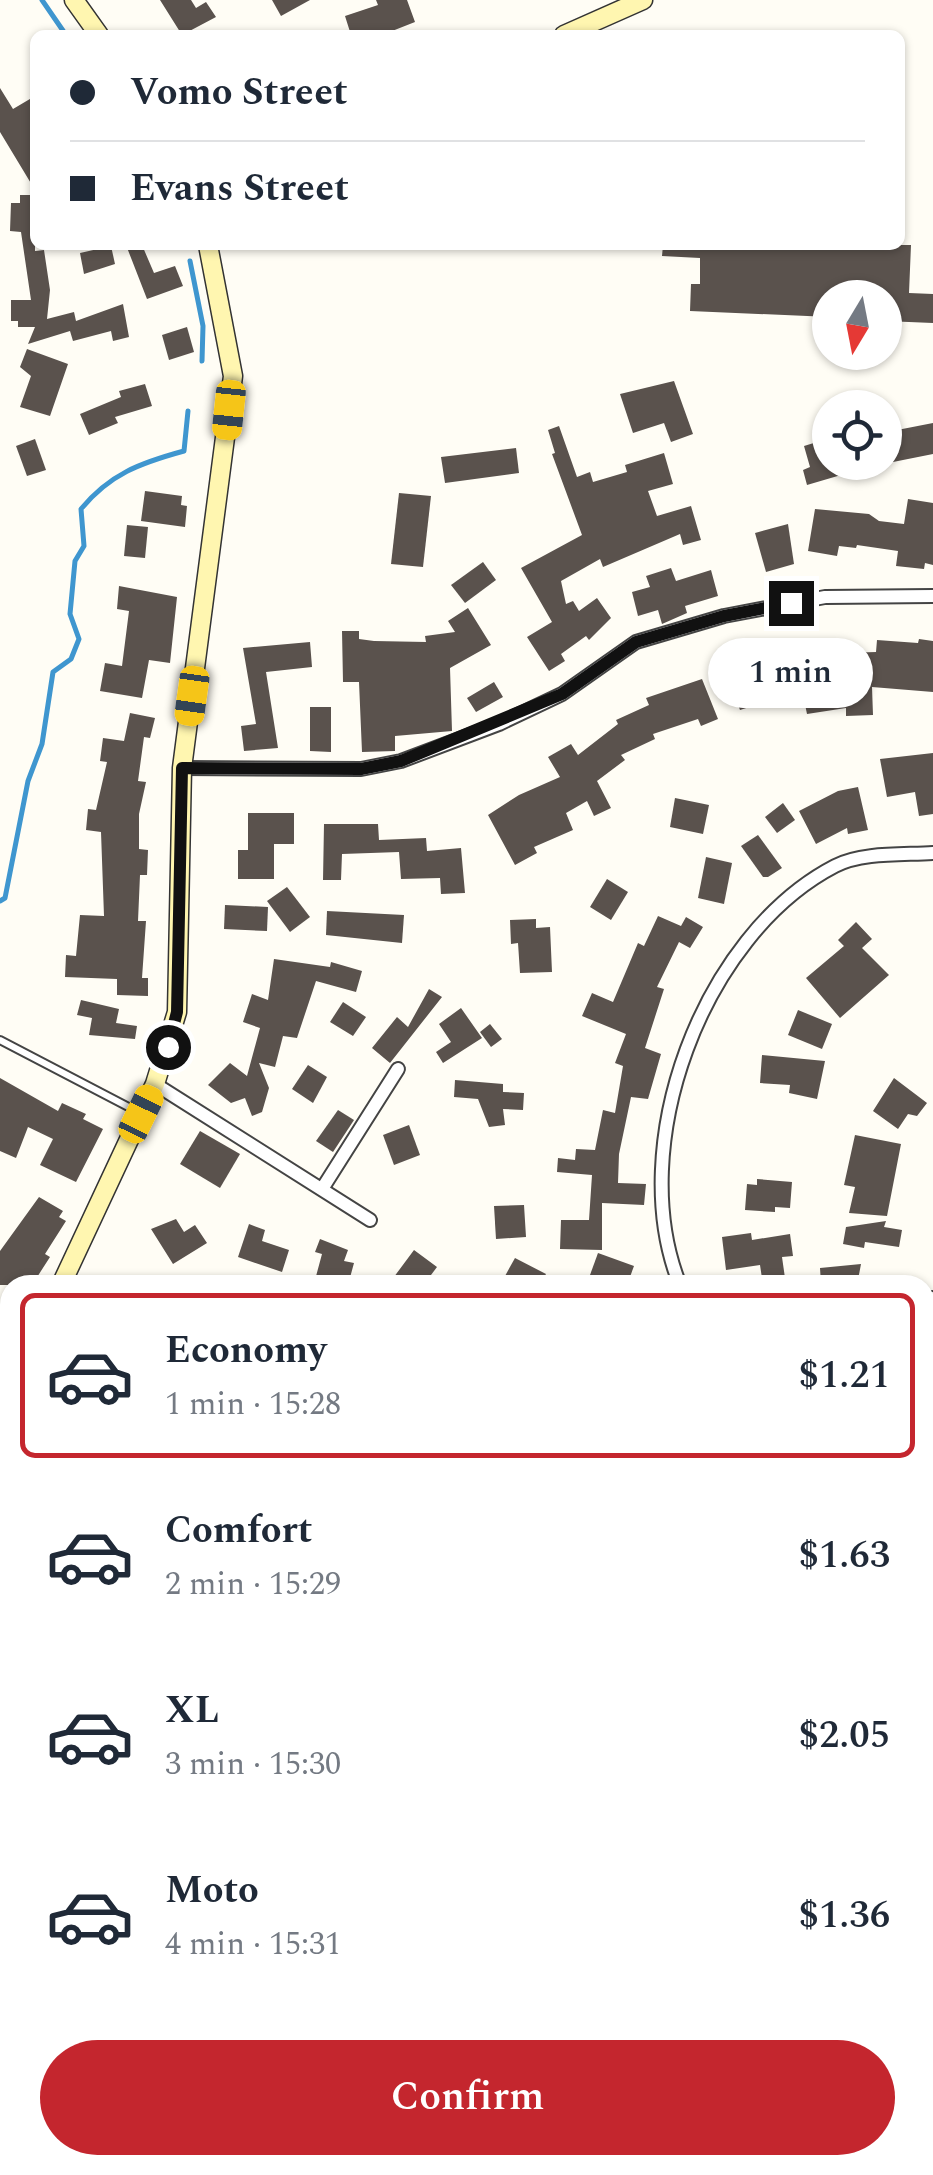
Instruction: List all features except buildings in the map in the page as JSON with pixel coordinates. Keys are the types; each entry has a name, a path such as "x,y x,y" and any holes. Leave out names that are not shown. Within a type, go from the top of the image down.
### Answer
{"main road":[{"path":"74,0 96,30"},
{"path":"575,30 643,0"},
{"path":"67,1275 156,1084 177,1012 182,768 233,376 209,250"}],"street":[{"path":"182,768 361,769 401,761 562,694 636,642 724,616 825,597 933,596"},
{"path":"676,1275 669,1258 663,1171 680,1072 701,1008 757,930 798,892 838,865 933,853"},
{"path":"322,1190 398,1068"},
{"path":"156,1084 370,1220"}],"lane":[{"path":"0,1040 141,1114"}],"waterway":[{"path":"42,0 63,30"},
{"path":"190,261 203,326 202,361"},
{"path":"0,901 5,898 28,781 42,744 53,672 71,659 79,639 70,614 75,561 84,546 81,509 127,471 184,451 188,411"}],"route":[{"path":"168,1047 177,1012 182,768 361,769 401,761 442,748 562,694 636,642 724,616 791,603"}]}
